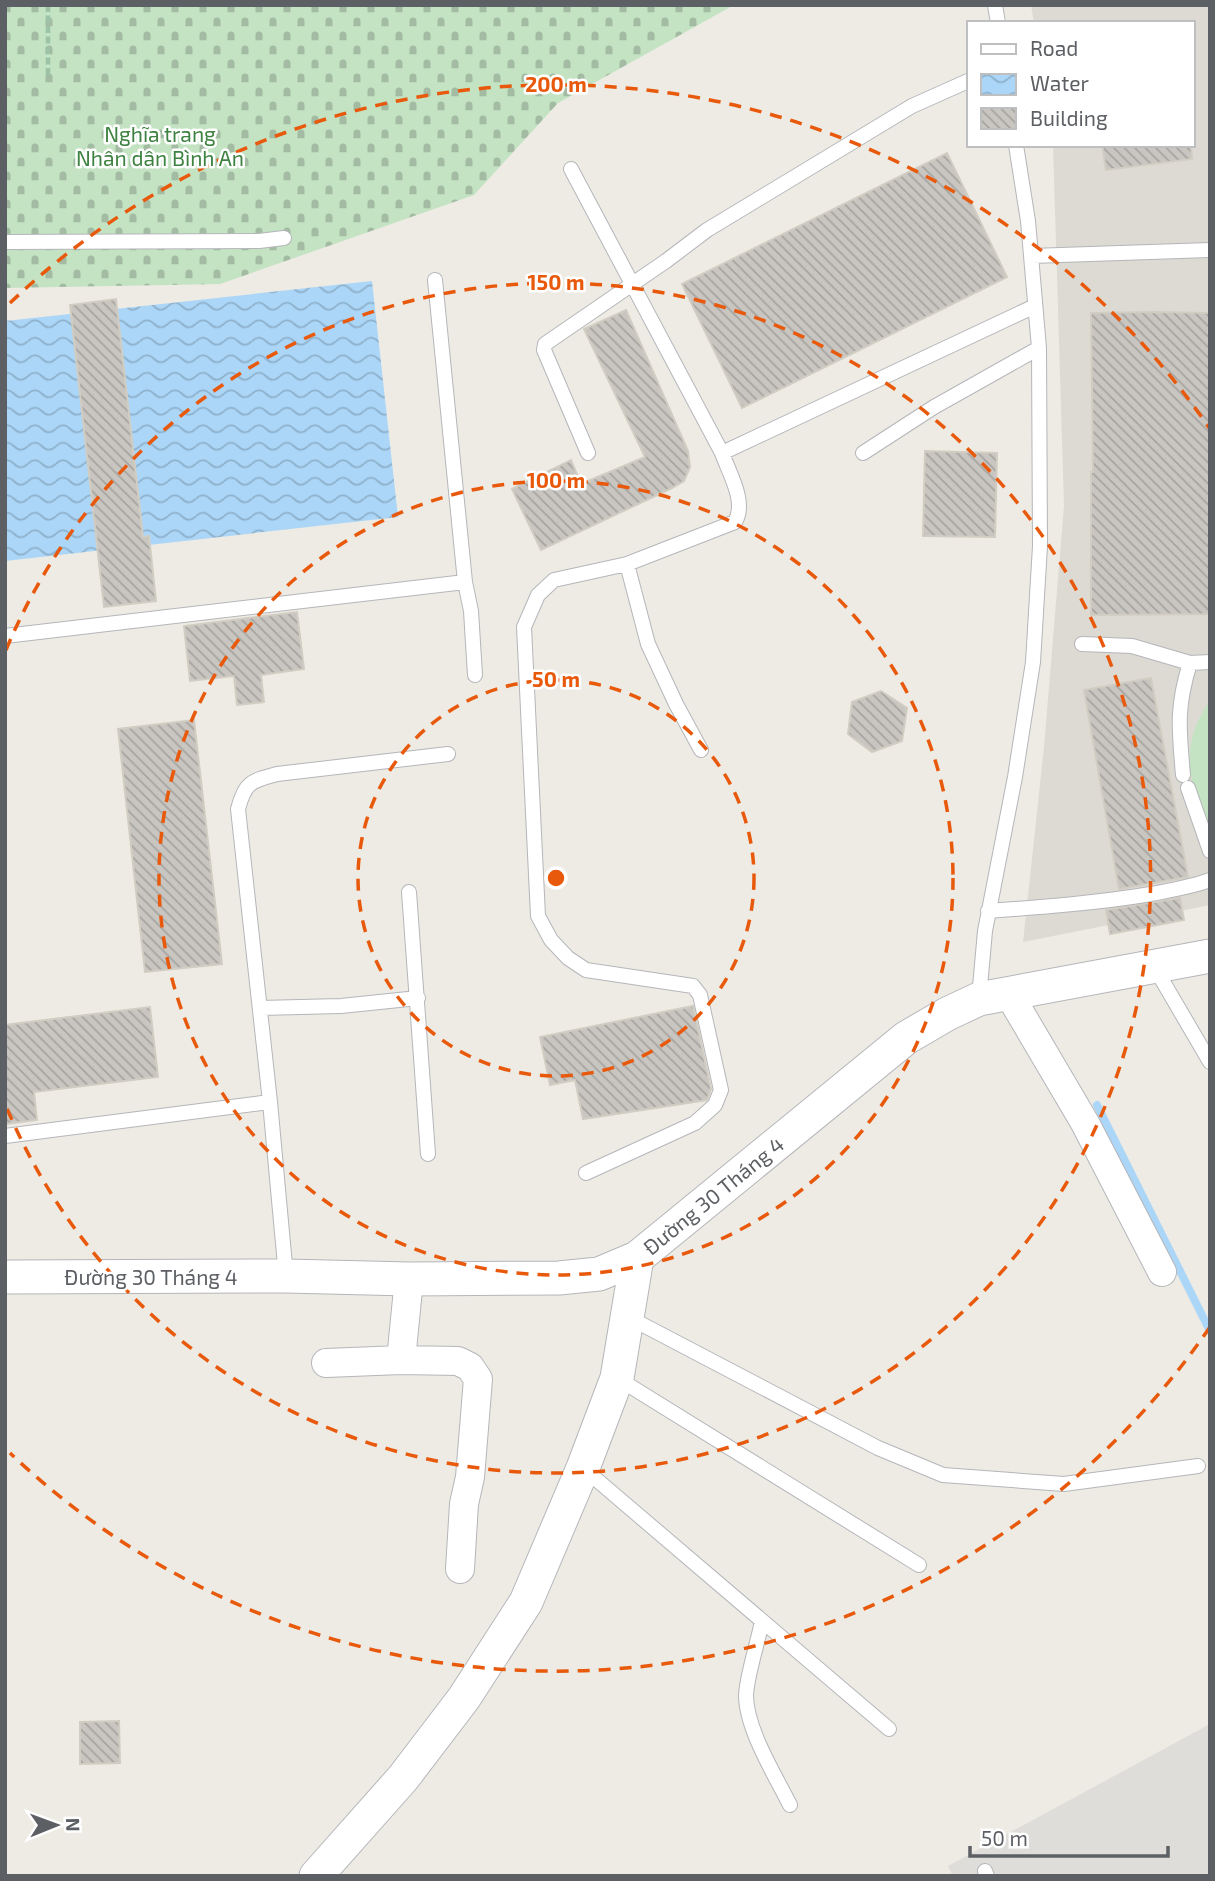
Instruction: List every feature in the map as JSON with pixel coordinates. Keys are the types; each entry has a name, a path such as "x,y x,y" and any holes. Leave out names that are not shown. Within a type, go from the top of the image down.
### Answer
{"street":[{"name":"Đường 30 Tháng 4","path":"5,1277 286,1276 409,1279 572,1277 599,1274 637,1258 906,1038 947,1014 994,997 1210,956"},
{"path":"994,997 1085,1123 1162,1272"},
{"path":"316,1876 403,1778 464,1698 526,1602 583,1468 617,1378 637,1258"},
{"path":"401,1360 409,1279"},
{"path":"326,1363 458,1361 470,1367 478,1379 471,1477 464,1504 460,1569"}],"lane":[{"path":"588,453 544,350 545,344 707,230 912,106 967,81"},
{"path":"994,997 988,911 1033,662 1040,546 1039,348 1031,256 1016,147"},
{"path":"571,169 722,453 740,502 740,515 736,522 626,564 554,580 538,595 524,627 538,916 551,940 568,958 586,970 693,986 700,995 721,1090 715,1105 695,1123 586,1173"},
{"path":"5,242 284,239"},
{"path":"1031,256 1210,250"},
{"path":"435,280 465,582 471,611 475,675"},
{"path":"722,453 1035,306"},
{"path":"863,453 934,407 1039,348"},
{"path":"626,564 648,644 701,750"},
{"path":"5,636 465,582"},
{"path":"1082,644 1132,646 1190,663 1210,662"},
{"path":"1190,663 1181,693 1178,723 1185,781 1210,851"},
{"path":"286,1276 238,809 242,792 255,780 277,774 448,754"},
{"path":"988,911 1125,898 1196,886 1210,880"},
{"path":"408,892 428,1154"},
{"path":"1154,966 1210,1062"},
{"path":"260,1008 341,1006 418,998"},
{"path":"5,1136 270,1102"},
{"path":"626,1316 878,1448 943,1475 1064,1484 1198,1466"},
{"path":"617,1378 919,1564"},
{"path":"583,1468 889,1729"},
{"path":"762,1621 746,1695 757,1736 790,1805"}],"path":[{"path":"48,5 48,78"}],"shaded area":[{"path":"1031,5 1210,5 1210,905 1023,942 1044,747 1064,506 1053,147 1194,147 1194,21 1034,21"},
{"path":"1210,1724 1210,1876 953,1876 948,1866"}],"green space":[{"name":"Nghĩa trang Nhân dân Bình An","path":"5,5 734,5 558,103 474,195 220,284 5,288"},
{"path":"1210,700 1210,830 1192,780 1190,749 1193,733"}],"water":[{"path":"372,281 398,517 5,561 5,321"}],"building":[{"path":"1102,147 1191,147 1192,159 1106,170"},
{"path":"947,153 1007,277 742,408 682,284"},
{"path":"116,299 143,537 149,536 156,601 104,607 70,305"},
{"path":"626,310 688,451 690,467 684,481 672,488 541,550 512,489 571,460 581,484 645,457 584,329"},
{"path":"1091,313 1210,313 1210,614 1091,615"},
{"path":"925,451 997,453 995,537 923,536"},
{"path":"297,612 304,669 261,675 264,702 237,705 234,676 190,681 184,626"},
{"path":"1151,678 1188,877 1119,889 1084,690"},
{"path":"881,691 907,708 902,741 872,752 848,734 852,702"},
{"path":"194,720 222,964 145,972 118,729"},
{"path":"1180,898 1184,920 1110,934 1106,910"},
{"path":"693,1006 711,1089 707,1100 583,1119 575,1080 550,1085 540,1037"},
{"path":"150,1007 158,1077 34,1092 37,1120 5,1124 5,1025"},
{"path":"119,1721 120,1763 80,1764 80,1722"}],"waterway":[{"path":"1097,1105 1210,1331"}]}
